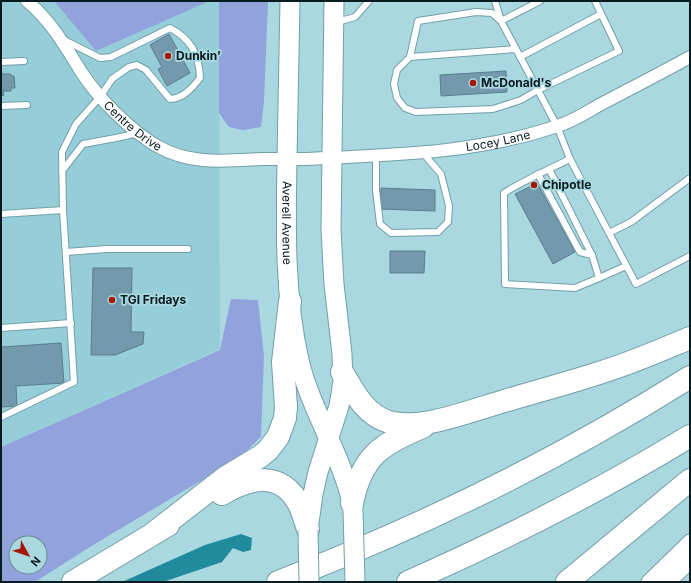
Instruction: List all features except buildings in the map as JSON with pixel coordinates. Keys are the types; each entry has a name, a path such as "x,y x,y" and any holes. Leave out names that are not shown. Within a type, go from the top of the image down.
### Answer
{"highway":[{"path":"155,532 226,477 261,456 268,450 278,437 285,418 286,407 283,362 290,301"},
{"path":"342,372 363,404 376,416 381,419 406,425 445,418 603,372 690,338"},
{"path":"278,582 387,538 492,488 596,433 690,377"},
{"path":"353,507 360,477 378,452 395,439 445,418"},
{"path":"408,582 490,544 576,501 690,436"},
{"path":"73,582 155,532 247,482 259,480 271,481 278,484 290,493 300,506 308,530"},
{"path":"566,582 690,480"}],"main road":[{"name":"Averell Avenue","path":"290,1 287,159 287,251 290,301 296,343 304,375 316,408 346,479 353,507 355,582"},
{"path":"309,582 308,530 313,494 339,406 342,390 342,372 332,259 331,214 334,1"}],"street":[{"name":"Centre Drive","path":"27,1 40,13 61,38 82,74 100,97 138,133 157,146 168,151 200,160 223,162 287,159"},
{"name":"Locey Lane","path":"287,159 423,152 499,142 564,124 690,57"},
{"path":"649,582 690,542"},
{"path":"668,582 690,561"}],"lane":[{"path":"334,22 355,17 369,1"},
{"path":"495,1 501,21 557,126 570,159 636,284 690,256"},
{"path":"501,21 540,1"},
{"path":"501,21 492,14 476,12 418,21 410,56 397,70 394,84 397,98 405,108 416,112 494,109 522,100 538,90 619,51 595,1"},
{"path":"520,57 601,14"},
{"path":"1,417 74,382 63,210 62,152 76,124 100,97 112,79 129,66 137,65 146,70 170,99 175,99 185,94 200,78 200,67 190,42 180,33 170,28 111,57 100,58 61,38"},
{"path":"410,56 516,49"},
{"path":"1,62 24,61"},
{"path":"1,106 27,104"},
{"path":"62,171 83,144 138,133"},
{"path":"376,155 376,190 380,224 391,233 438,232 448,222 449,206 441,174 423,152"},
{"path":"570,159 523,181 504,193 505,284 575,288 626,266"},
{"path":"549,169 592,255 599,278"},
{"path":"538,174 580,252 592,255"},
{"path":"609,233 631,222 690,178"},
{"path":"1,214 63,210"},
{"path":"66,252 106,249 188,249"},
{"path":"1,328 71,323"}],"shaded area":[{"path":"1,1 54,1 96,51 210,1 219,1 220,349 1,447"},
{"path":"54,1 210,1 96,51"},
{"path":"219,1 268,1 264,101 261,127 243,130 229,127 219,113"},
{"path":"231,299 258,300 264,356 261,437 239,458 93,545 48,574 48,535 8,535 8,575 46,575 35,582 1,582 1,447 220,350"},
{"path":"241,534 252,538 251,550 243,552 233,548 222,562 163,582 122,582 205,545"}],"place":[{"name":"Dunkin'","path":"168,56"},
{"name":"McDonald's","path":"473,83"},
{"name":"Chipotle","path":"534,185"},
{"name":"TGI Fridays","path":"112,300"}]}
